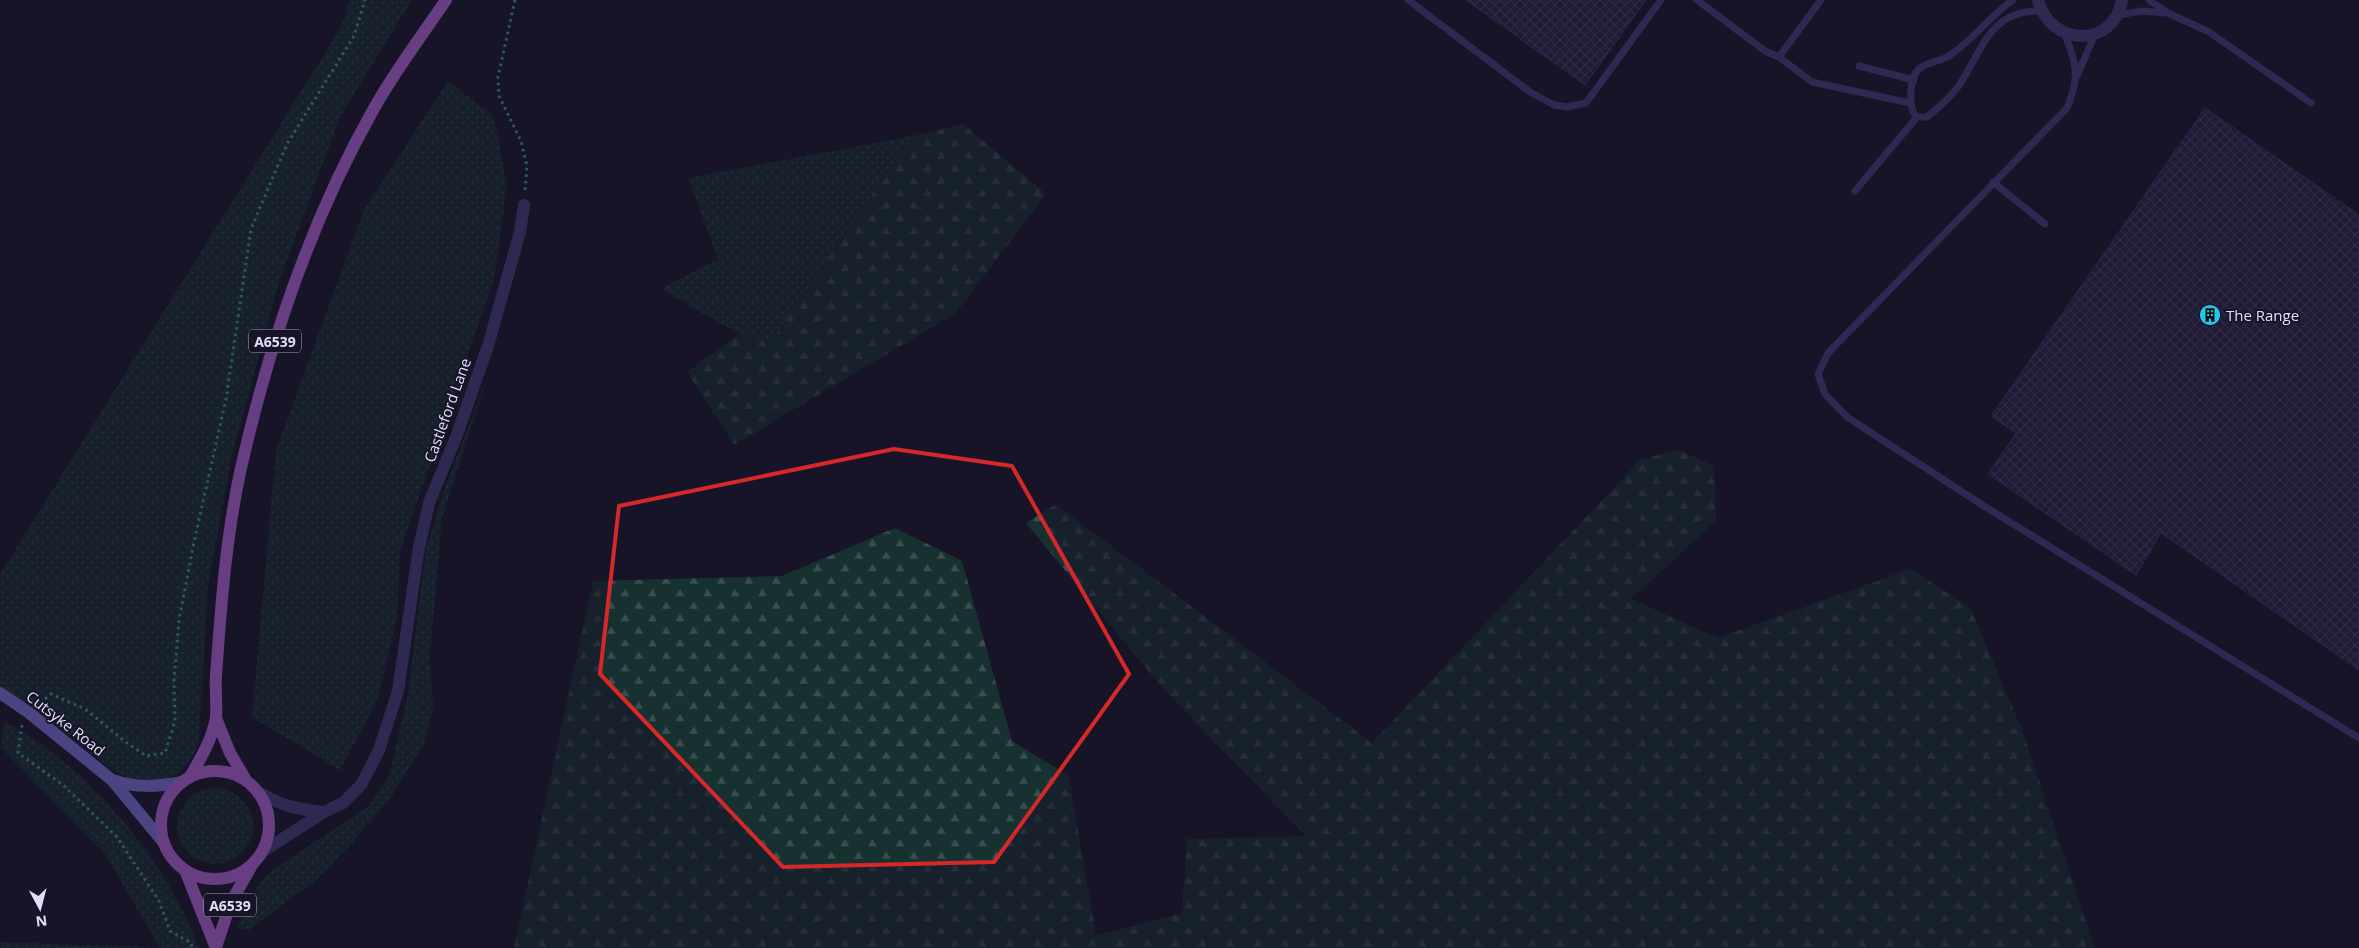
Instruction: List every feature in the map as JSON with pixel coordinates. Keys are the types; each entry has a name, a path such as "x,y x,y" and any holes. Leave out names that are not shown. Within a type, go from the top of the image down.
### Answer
{"main road":[{"name":"A6539","path":"186,780 204,752 216,718 216,678 227,544 241,468 278,329 304,258 340,174 372,110 446,0"},
{"name":"Cutsyke Road","path":"0,693 28,712 112,780 164,843"},
{"name":"A6539","path":"216,718 230,753 246,780"},
{"path":"218,771 231,773 246,780 258,792 267,808 269,820 266,844 251,866 240,874 220,879 201,878 185,870 168,852 164,843 161,825 163,812 170,795 186,780 197,774 218,771"},
{"name":"Cutsyke Road","path":"112,780 129,786 158,787 186,780"},
{"name":"A6539","path":"216,948 231,902 251,866"},
{"name":"A6539","path":"185,870 216,948"}],"street":[{"path":"2039,5 2048,22 2064,33 2081,36 2095,34 2107,26 2117,16 2122,0"},
{"name":"Castleford Lane","path":"262,852 324,812 343,803 361,785 379,750 398,690 419,547 430,503 456,437 488,346 520,232 524,205"},
{"path":"258,792 278,803 295,809 324,812"}],"lane":[{"path":"1408,0 1530,92 1554,105 1567,107 1586,103 1661,0"},
{"path":"1697,0 1812,82 1910,103"},
{"path":"1779,57 1821,0"},
{"path":"2013,0 1959,49 1943,59 1923,67 1916,73 1910,103 1912,113 1917,117 1927,117 1958,86 1983,42 2005,19 2039,5"},
{"path":"2149,0 2168,13 2209,32 2311,103"},
{"path":"2117,16 2142,12 2168,13"},
{"path":"2064,33 2075,58 2076,79 2075,88 2067,108 1828,353 1818,374 1825,394 1847,418 1984,506 2359,738"},
{"path":"2076,79 2095,34"},
{"path":"1859,66 1914,80"},
{"path":"1855,191 1917,117"},
{"path":"1994,182 2045,224"}],"path":[{"path":"192,948 191,943 170,931 159,901 117,837 63,786 18,753 21,727 28,712 51,694 85,709 146,756 165,754 175,720 174,682 179,620 194,542 226,399 251,229 287,144 354,36 365,0"},
{"path":"515,0 498,78 499,96 521,141 527,166 524,205"}],"highlighted area":[{"path":"894,449 1012,466 1129,674 994,862 783,867 600,674 619,506"}],"green space":[{"path":"350,0 412,0 340,117 279,282 232,455 208,586 199,742 188,764 172,777 163,781 153,782 128,778 107,766 63,731 0,686 0,574 340,29"},
{"path":"448,81 494,117 507,185 494,279 400,551 397,618 377,701 340,770 252,717 276,450 364,210"},
{"path":"963,124 1046,194 956,313 734,445 687,372 739,334 771,342 913,136"},
{"path":"913,136 771,342 739,334 661,289 718,259 688,178"},
{"path":"486,381 442,518 430,655 433,710 423,747 389,799 354,841 317,879 249,930 238,929 241,917 259,884 274,869 368,807 389,776 408,695 426,548 445,487"},
{"path":"1679,450 1714,466 1716,521 1631,599 1718,638 1910,569 1970,607 2023,732 2095,948 514,948 593,581 782,576 895,528 962,561 1012,741 1069,776 1096,936 1182,913 1187,839 1306,836 1164,690 1026,523 1056,504 1372,743 1641,459"},
{"path":"4,721 35,740 66,763 121,818 145,849 166,881 184,914 199,948 160,948 105,854 1,748"},
{"path":"215,788 229,791 242,799 250,812 253,826 250,840 242,853 229,861 215,864 201,861 188,853 180,840 177,826 180,812 188,799 201,791"},
{"path":"0,942 156,948 0,948"}],"building":[{"path":"1466,0 1646,0 1585,85"},
{"name":"The Range","path":"2205,108 2359,215 2359,670 2161,533 2136,575 1988,474 2016,433 1991,416"}],"place":[{"name":"The Range","path":"2210,315"}]}
